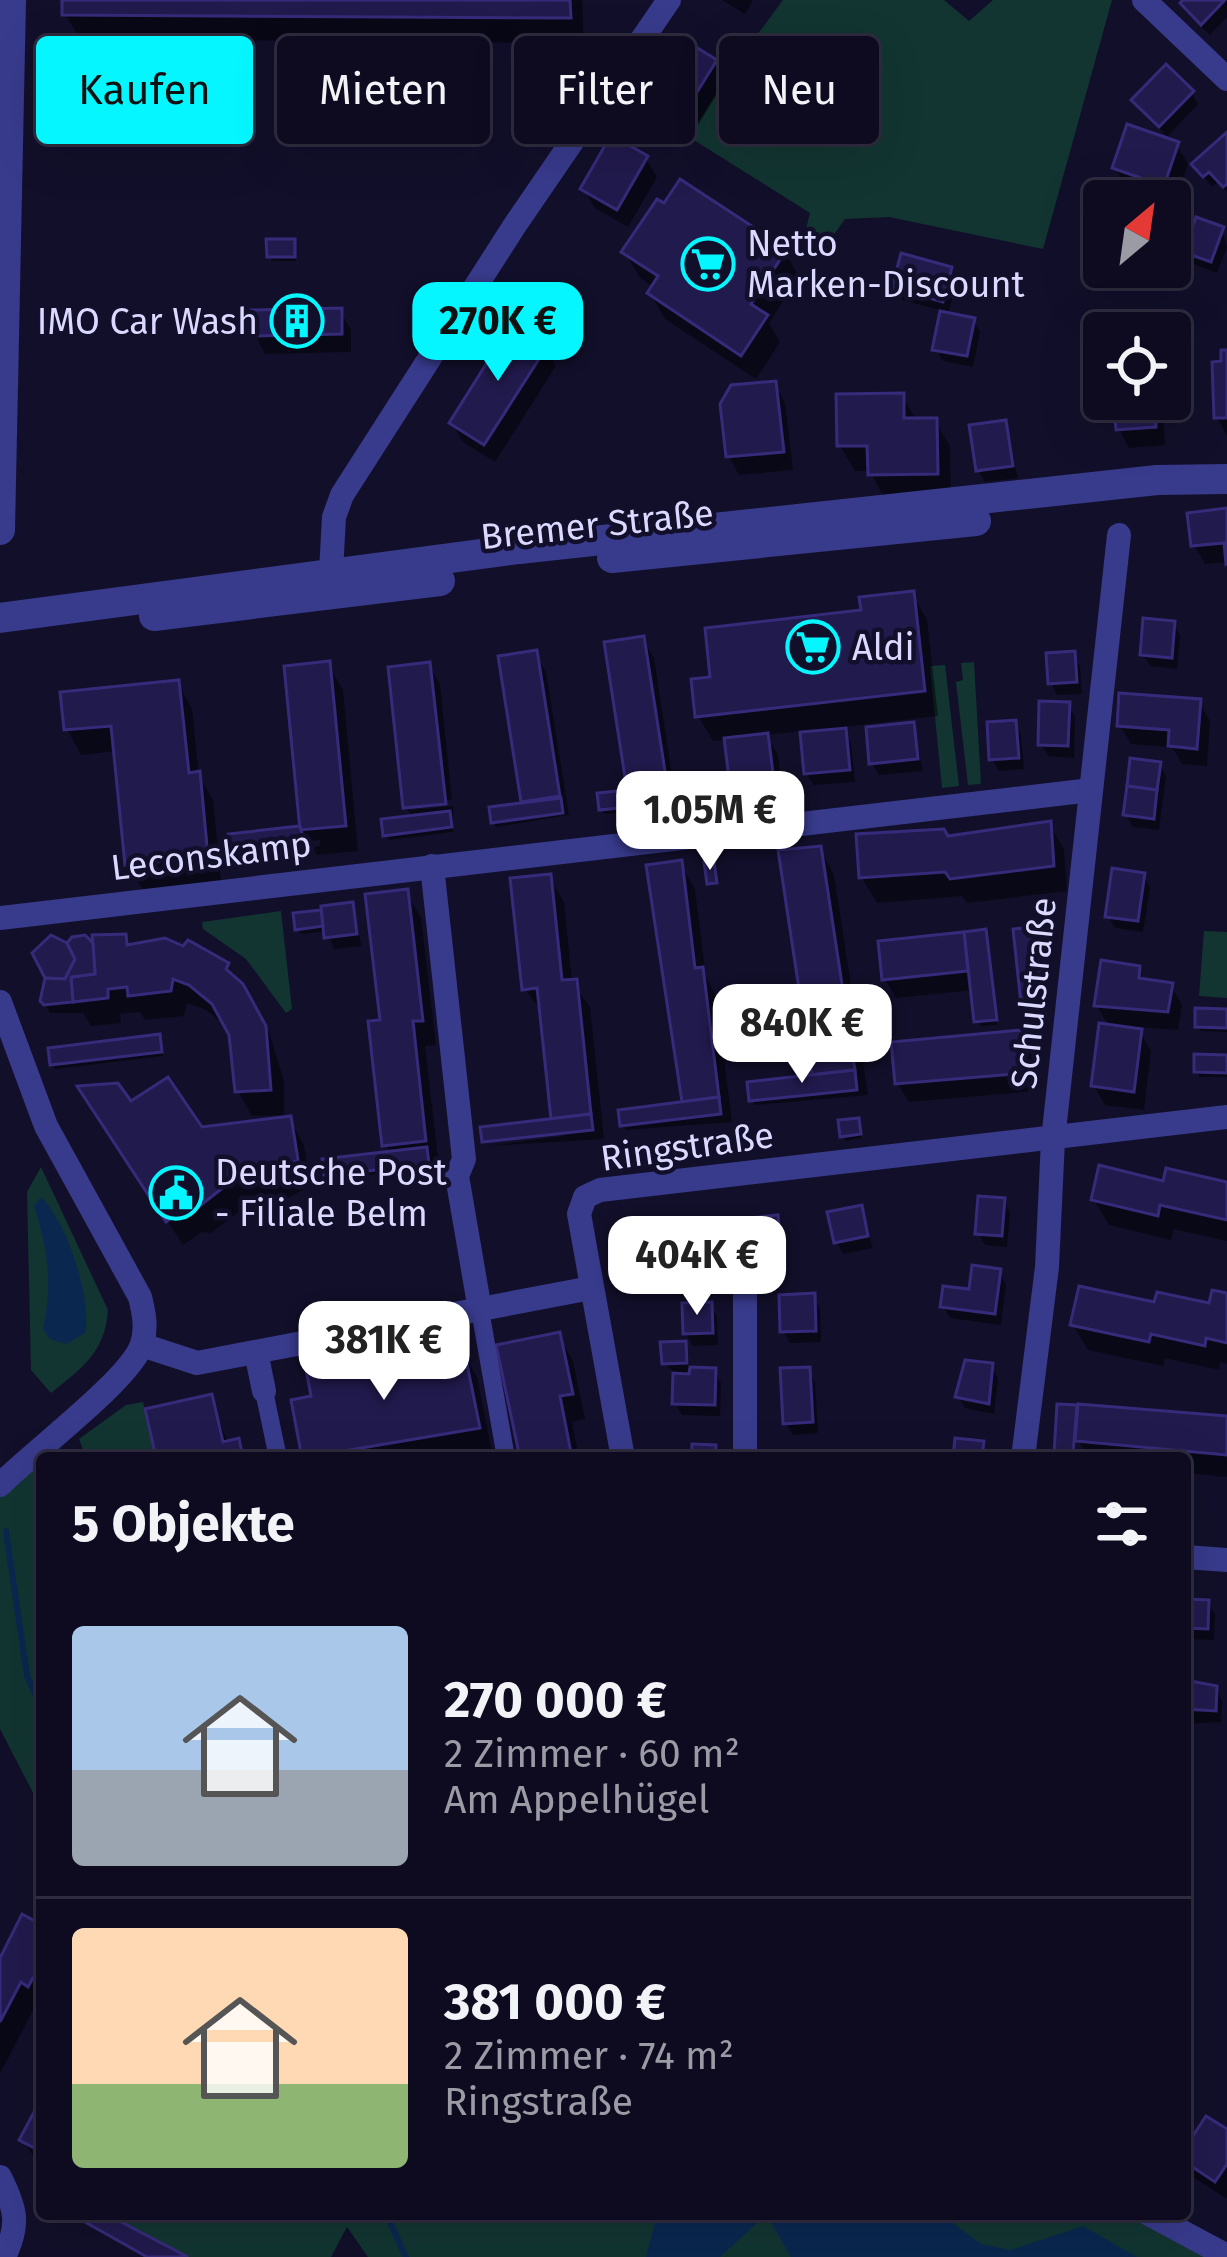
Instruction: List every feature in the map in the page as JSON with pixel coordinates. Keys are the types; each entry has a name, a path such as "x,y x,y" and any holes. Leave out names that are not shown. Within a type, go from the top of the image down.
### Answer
{"street":[{"path":"0,530 3,135 11,0"},
{"path":"331,572 342,495 515,225 669,0"},
{"path":"1144,0 1227,79"},
{"name":"Bremer Straße","path":"0,618 482,554 1157,479 1214,481"},
{"name":"Bremer Straße","path":"0,618 82,625 548,565 1045,513 1160,497 1214,481"},
{"name":"Schulstraße","path":"1024,1452 1047,1267 1053,1139 1119,536"},
{"name":"Leconskamp","path":"0,918 1091,790"},
{"path":"432,866 464,1159 457,1176 505,1452"},
{"path":"0,1002 46,1126 140,1297 145,1320 142,1345 123,1375 51,1447"},
{"name":"Ringstraße","path":"591,1288 579,1214 585,1197 600,1190 1227,1117"},
{"path":"745,1280 745,1452"},
{"path":"142,1345 197,1363 591,1288 622,1452"},
{"path":"256,1352 277,1452"},
{"path":"0,1485 36,1458"},
{"path":"1191,1557 1227,1560"},
{"path":"0,2177 17,2211 16,2231 4,2257"},
{"path":"1160,2220 1227,2256"}],"green space":[{"path":"783,0 944,0 969,21 993,0 1112,0 1043,249 889,217 845,219 828,243 805,233 810,213 695,141 695,127 719,89 719,144 879,144 879,36 756,36"},
{"path":"974,662 981,784 968,785 956,682 963,680 961,663"},
{"path":"945,665 959,786 942,788 930,666"},
{"path":"281,911 292,1009 286,1013 246,959 203,929 202,922"},
{"path":"1204,931 1227,932 1227,998 1199,996"},
{"path":"41,1167 108,1310 97,1349 51,1393 31,1370 27,1192"},
{"path":"143,1402 155,1452 84,1452 79,1439 126,1405"},
{"path":"48,1437 52,1452 36,1452 36,1798 0,1729 0,1485"},
{"path":"117,2220 1136,2220 1206,2257 368,2257 347,2227 331,2257 188,2257"}],"water":[{"path":"41,1197 68,1242 85,1300 85,1333 66,1344 50,1339 43,1329 48,1267 34,1206"},
{"path":"655,2220 949,2220 981,2244 1011,2250 1083,2226 1137,2257 791,2257 770,2221 757,2223 720,2257 646,2257"}],"building":[{"path":"62,0 570,0 571,18 62,15"},
{"path":"1225,0 1201,25 1180,3"},
{"path":"695,46 717,60 695,95"},
{"path":"1166,64 1194,91 1159,127 1131,100"},
{"path":"1127,124 1179,142 1166,180 1147,180 1112,168"},
{"path":"1227,132 1227,184 1223,187 1209,172 1203,177 1191,164"},
{"path":"606,144 627,144 648,156 617,210 580,189"},
{"name":"Netto Marken-Discount","path":"680,179 787,249 751,304 768,315 741,356 647,293 658,276 621,252 657,199 664,203"},
{"path":"1196,217 1224,227 1211,262 1191,255"},
{"path":"266,239 295,239 295,257 267,257"},
{"path":"901,253 952,267 943,302 892,288"},
{"name":"IMO Car Wash","path":"342,308 342,334 252,336 251,310"},
{"path":"940,311 975,318 967,356 932,350"},
{"path":"512,323 548,345 484,445 449,423"},
{"path":"1221,350 1227,350 1227,418 1214,418 1212,362 1221,361"},
{"path":"776,381 784,452 726,457 720,404 731,385"},
{"path":"904,393 904,418 937,418 938,474 868,475 867,446 837,446 836,394"},
{"path":"1006,420 1013,466 976,471 969,425"},
{"path":"1115,420 1156,420 1156,427 1116,430"},
{"path":"1227,508 1226,564 1224,543 1191,546 1187,513"},
{"name":"Aldi","path":"914,591 925,691 695,717 691,679 710,677 705,628 861,610 859,597"},
{"path":"1143,618 1175,621 1172,658 1140,655"},
{"path":"644,636 667,784 627,790 604,642"},
{"path":"537,650 560,796 521,802 498,656"},
{"path":"1075,651 1077,682 1048,684 1046,653"},
{"path":"330,661 346,826 300,830 284,666"},
{"path":"430,662 446,804 403,808 388,667"},
{"path":"179,680 189,773 200,771 208,857 125,865 111,726 64,730 60,692"},
{"path":"1119,693 1201,699 1197,749 1168,746 1169,730 1117,726"},
{"path":"1039,701 1070,702 1068,746 1038,745"},
{"path":"1016,720 1019,758 989,760 987,722"},
{"path":"914,722 918,759 869,764 866,727"},
{"path":"846,728 850,770 804,774 800,732"},
{"path":"768,733 774,781 730,786 724,738"},
{"path":"1130,758 1161,762 1157,790 1127,786"},
{"path":"668,786 670,803 599,810 597,793"},
{"path":"1127,786 1157,790 1154,819 1123,815"},
{"path":"561,798 563,813 491,823 489,807"},
{"path":"450,811 452,827 383,836 381,819"},
{"path":"1051,821 1054,866 950,879 945,872 859,878 856,834 944,829 948,836"},
{"path":"300,826 305,845 230,853 228,834"},
{"path":"821,846 855,1070 812,1075 778,850"},
{"path":"682,860 695,968 703,967 719,1097 682,1102 646,865"},
{"path":"714,861 717,883 707,884 704,862"},
{"path":"1112,868 1145,873 1138,921 1105,917"},
{"path":"551,874 562,980 577,979 591,1114 551,1119 537,988 522,990 510,878"},
{"path":"408,889 423,1021 413,1021 426,1141 382,1146 368,1021 380,1020 365,894"},
{"path":"353,902 357,934 324,938 321,906"},
{"path":"321,910 323,926 295,930 293,913"},
{"path":"1035,927 1043,1002 1021,1004 1013,929"},
{"path":"986,929 997,1020 974,1022 964,932"},
{"path":"964,932 968,971 882,980 878,941"},
{"path":"126,934 127,945 165,938 183,946 188,940 229,963 226,969 243,984 266,1026 271,1090 235,1092 229,1035 212,1004 189,985 173,979 171,991 128,996 127,987 108,989 108,998 73,1002 71,977 95,974 92,935"},
{"path":"51,935 67,943 75,959 65,979 45,978 32,953"},
{"path":"85,935 93,943 95,974 71,977 73,1002 44,1005 40,1001 45,978 65,979 75,959 67,943"},
{"path":"1101,960 1140,966 1139,978 1173,983 1168,1012 1094,1006"},
{"path":"1195,1008 1227,1009 1227,1028 1195,1027"},
{"path":"1099,1023 1142,1029 1134,1092 1091,1086"},
{"path":"1022,1030 1026,1073 895,1084 891,1042"},
{"path":"160,1034 162,1052 50,1065 48,1048"},
{"path":"1194,1054 1227,1055 1227,1073 1194,1072"},
{"path":"855,1070 857,1090 749,1101 747,1082"},
{"path":"168,1077 202,1127 291,1116 298,1160 257,1181 239,1175 196,1209 187,1208 166,1222 77,1086 118,1083 131,1101"},
{"path":"719,1097 721,1114 620,1126 618,1110"},
{"path":"591,1114 593,1130 482,1142 480,1127"},
{"path":"859,1118 861,1134 840,1137 838,1120"},
{"path":"427,1147 429,1164 324,1176 322,1159"},
{"path":"1099,1165 1163,1181 1166,1168 1227,1182 1227,1220 1160,1205 1158,1216 1091,1200"},
{"path":"978,1196 1005,1198 1002,1236 975,1234"},
{"path":"862,1205 868,1236 834,1243 827,1212"},
{"path":"778,1215 781,1250 751,1253 748,1218"},
{"path":"714,1224 717,1260 677,1263 675,1227"},
{"path":"675,1227 677,1263 639,1266 637,1230"},
{"path":"972,1265 1001,1269 995,1314 940,1307 943,1286 969,1289"},
{"path":"1079,1286 1154,1302 1157,1292 1209,1303 1212,1290 1227,1293 1227,1343 1206,1338 1205,1346 1151,1334 1149,1342 1070,1325"},
{"path":"815,1293 816,1331 780,1332 779,1295"},
{"path":"712,1302 713,1333 683,1334 682,1303"},
{"path":"560,1332 573,1394 560,1396 571,1452 519,1452 496,1345"},
{"path":"686,1341 687,1363 662,1364 660,1342"},
{"path":"464,1349 480,1428 338,1452 301,1452 291,1400 311,1396 305,1364 353,1355 356,1370"},
{"path":"965,1360 993,1363 989,1404 955,1397"},
{"path":"690,1367 716,1368 715,1405 672,1404 673,1373 689,1374"},
{"path":"810,1367 813,1422 783,1424 780,1368"},
{"path":"212,1394 223,1442 239,1438 242,1452 155,1452 145,1409"},
{"path":"1057,1404 1077,1405 1073,1452 1054,1452"},
{"path":"1078,1404 1227,1416 1227,1455 1075,1441"},
{"path":"955,1438 984,1441 983,1452 954,1452"},
{"path":"692,1444 716,1445 715,1452 691,1452"},
{"path":"1191,1599 1209,1600 1208,1629 1191,1628"},
{"path":"1191,1681 1217,1686 1216,1711 1191,1709"},
{"path":"22,1914 36,1922 36,1972 28,1987 21,1982 0,2022 0,1958"},
{"path":"36,2108 36,2149 19,2140"},
{"path":"1206,2116 1227,2129 1227,2164 1215,2182 1191,2166 1191,2139"},
{"path":"82,2220 117,2220 188,2257 147,2257"}],"waterway":[{"path":"6,1531 27,1676 36,1696"},
{"path":"389,2220 406,2257"}],"place":[{"name":"Netto Marken-Discount","path":"708,264"},
{"name":"IMO Car Wash","path":"297,321"},
{"name":"Aldi","path":"813,647"},
{"name":"Deutsche Post - Filiale Belm","path":"176,1193"}]}
